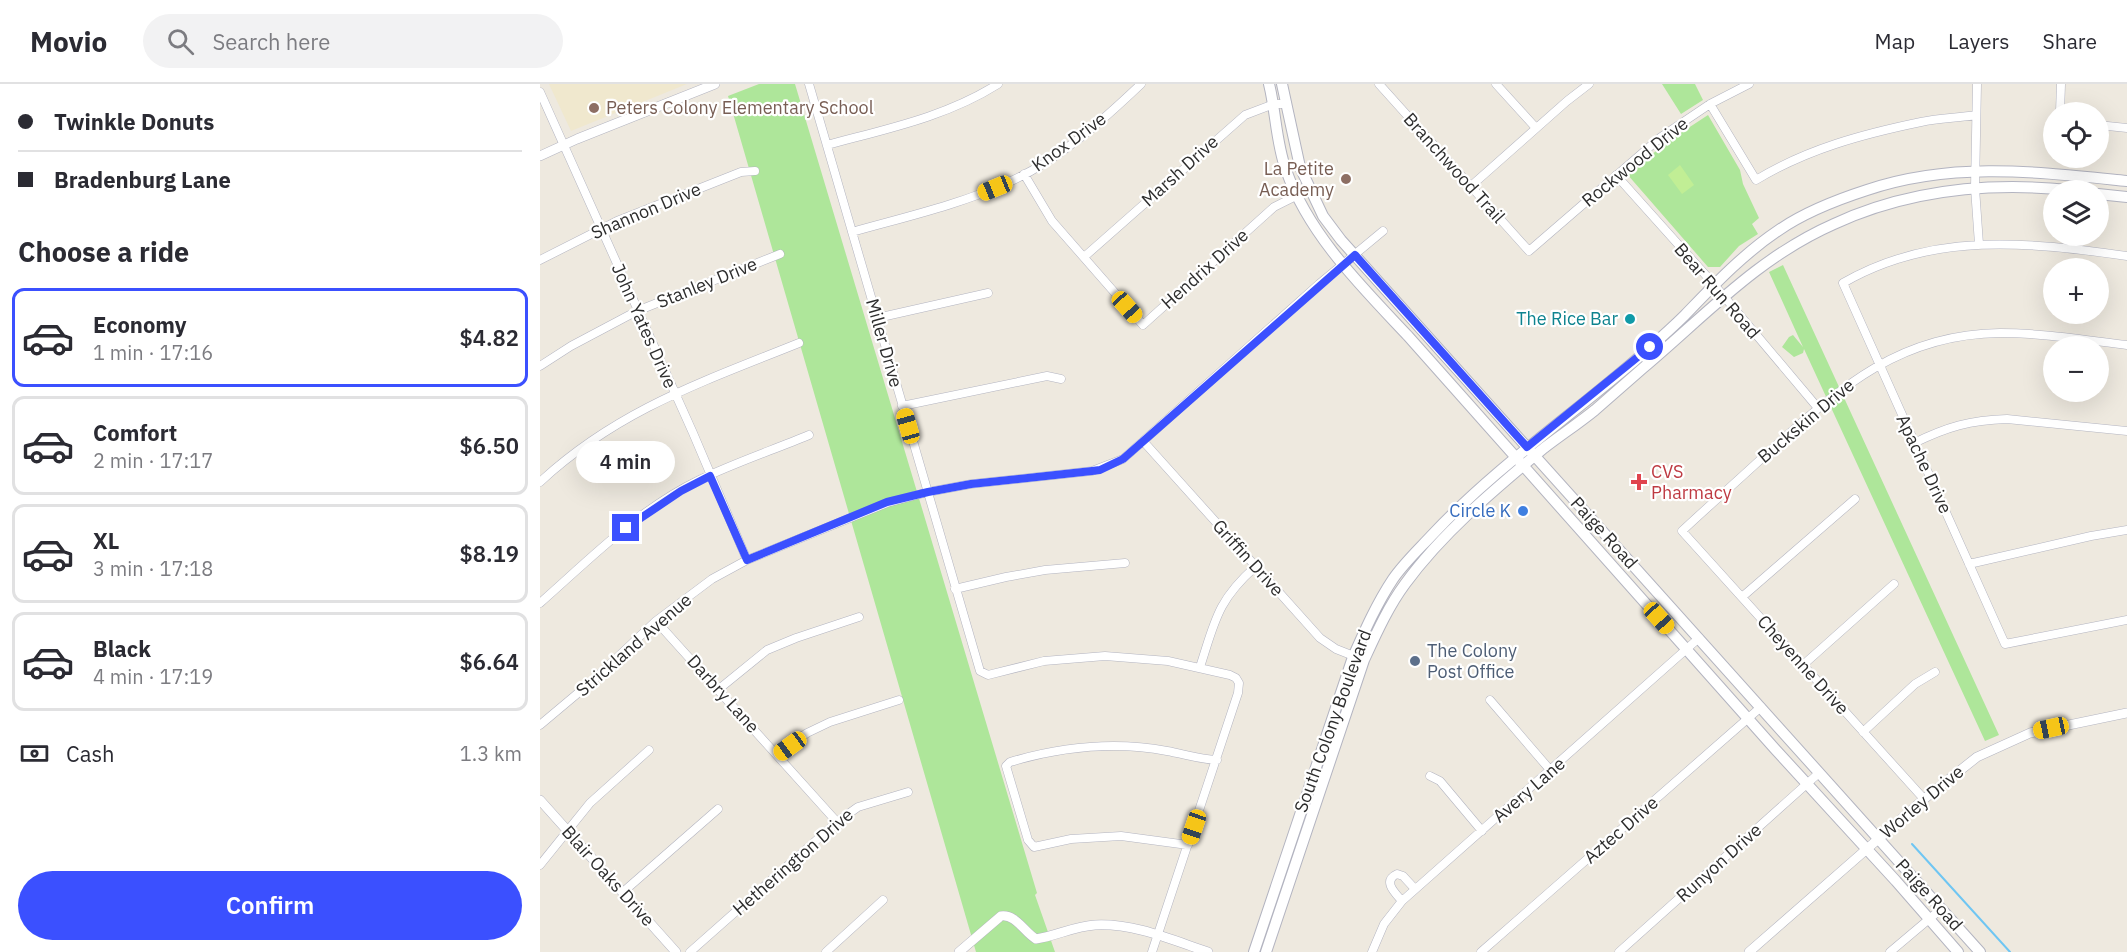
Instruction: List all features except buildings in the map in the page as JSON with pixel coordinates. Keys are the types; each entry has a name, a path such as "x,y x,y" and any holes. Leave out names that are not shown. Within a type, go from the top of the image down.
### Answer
{"main road":[{"name":"Paige Road","path":"1269,84 1281,152 1297,195 1321,236 1343,264 1958,952"},
{"name":"Paige Road","path":"1282,84 1300,167 1323,216 1355,255 1980,952"},
{"name":"South Colony Boulevard","path":"1266,952 1316,786 1359,658 1380,601 1394,578 1535,456 1605,401 1713,285 1750,251 1779,230 1822,207 1890,183 1932,175 1975,170 2006,170 2127,181"},
{"name":"South Colony Boulevard","path":"1359,658 1419,557 1447,518 1527,447 1645,359 1767,261 1836,223 1906,199 1975,188 2017,186 2043,188"},
{"path":"2109,195 2127,197"},
{"path":"1433,363 1444,354"},
{"path":"1590,398 1605,401"},
{"path":"1590,540 1599,528"},
{"path":"1380,601 1395,599"},
{"name":"South Colony Boulevard","path":"1254,952 1316,786"}],"street":[{"path":"540,156 715,84"},
{"name":"Miller Drive","path":"809,84 980,670 988,675 1044,661 1088,656 1146,658 1200,668"},
{"path":"827,145 926,118 984,94 998,84"},
{"name":"Knox Drive","path":"852,232 959,201 1011,182 1069,145 1111,112 1141,84"},
{"name":"Branchwood Trail","path":"1379,84 1529,251"},
{"path":"1496,84 1536,128"},
{"path":"1471,186 1589,84"},
{"name":"Rockwood Drive","path":"1529,251 1660,137 1710,104 1749,84"},
{"path":"1977,84 1975,188 1979,244 2031,246 2127,256"},
{"path":"2060,102 2061,84"},
{"name":"John Yates Drive","path":"540,92 747,560"},
{"name":"Marsh Drive","path":"1084,258 1245,116 1274,104 1287,104"},
{"path":"1710,104 1756,180 1791,160 1837,143 1923,122 1976,115"},
{"path":"2109,126 2127,128"},
{"name":"Shannon Drive","path":"540,260 600,229 741,172 755,171"},
{"name":"Hendrix Drive","path":"1024,174 1052,221 1143,325 1274,207 1310,189"},
{"name":"Bear Run Road","path":"1616,175 1818,408"},
{"name":"Strickland Avenue","path":"540,725 590,683 656,621 712,579 747,560 887,502 971,484 1100,470 1123,459 1383,231"},
{"name":"Apache Drive","path":"1979,244 1908,254 1868,269 1843,283 2005,644 2127,620"},
{"name":"Stanley Drive","path":"540,366 571,346 637,311 780,254"},
{"path":"877,318 988,293"},
{"name":"Buckskin Drive","path":"1682,531 1818,408 1859,376 1908,351 1954,339 2000,333 2127,345"},
{"path":"540,482 604,432 674,393 799,343"},
{"path":"902,406 1047,376 1061,379"},
{"path":"1914,443 1972,421 2007,419 2127,431"},
{"path":"540,603 641,516 700,480 809,435"},
{"name":"Griffin Drive","path":"1143,441 1320,638 1336,650 1359,658"},
{"path":"1742,597 1855,499"},
{"path":"1970,564 2127,530"},
{"name":"Cheyenne Drive","path":"1682,531 1924,799"},
{"path":"956,589 1045,570 1125,563"},
{"path":"1152,952 1238,693 1239,683 1236,678 1200,668 1212,627 1228,594 1256,567"},
{"path":"1803,665 1894,584"},
{"path":"719,689 767,650 859,617"},
{"name":"Darbry Lane","path":"656,621 837,822"},
{"name":"Avery Lane","path":"1372,952 1384,924 1402,901 1699,638"},
{"path":"1863,732 1915,684 1935,672"},
{"path":"778,754 807,733 830,722 899,700"},
{"path":"1490,700 1551,771"},
{"name":"Aztec Drive","path":"1481,952 1761,707"},
{"name":"Worley Drive","path":"1749,952 1924,799 1977,757 2030,733 2127,713"},
{"path":"1188,845 1121,836 1071,839 1034,847 1028,840 1006,766 1011,762 1061,750 1113,746 1166,750 1198,759 1217,760"},
{"path":"540,864 590,803 649,750"},
{"name":"Runyon Drive","path":"1619,952 1819,773"},
{"path":"1430,776 1440,781 1482,831"},
{"name":"Hetherington Drive","path":"690,952 837,822 858,807 908,792"},
{"name":"Blair Oaks Drive","path":"540,800 676,952"},
{"path":"623,892 718,809"},
{"path":"1402,901 1390,887 1389,881 1392,876 1397,874 1403,876 1415,889"},
{"path":"826,952 883,900"},
{"path":"1890,952 1941,909"},
{"path":"959,952 1001,916 1006,915 1013,918 1036,939 1095,925 1126,927 1208,952"}],"shaded area":[{"name":"Peters Colony Elementary School","path":"549,84 687,84 571,131"}],"green space":[{"path":"759,84 795,84 1037,893 1035,895 1055,952 976,952 728,96"},
{"path":"1662,84 1695,84 1703,100 1681,114"},
{"path":"1708,115 1740,170 1743,184 1759,218 1752,224 1758,234 1739,246 1720,267 1708,267 1627,174 1670,140"},
{"path":"1680,165 1694,185 1682,194 1668,175"},
{"path":"1783,265 1999,735 1985,741 1804,349 1803,353 1794,357 1782,347 1793,335 1803,347 1769,272"}],"waterway":[{"path":"1912,844 2010,952"}],"place":[{"name":"Peters Colony Elementary School","path":"594,108"},
{"name":"La Petite Academy","path":"1346,179"},
{"name":"The Rice Bar","path":"1630,319"},
{"name":"CVS Pharmacy","path":"1639,482"},
{"name":"Circle K","path":"1523,511"},
{"name":"The Colony Post Office","path":"1415,661"}],"route":[{"path":"626,528 681,491 710,476 747,560 887,502 971,484 1100,470 1123,459 1319,284 1355,255 1527,447 1650,347"}]}
